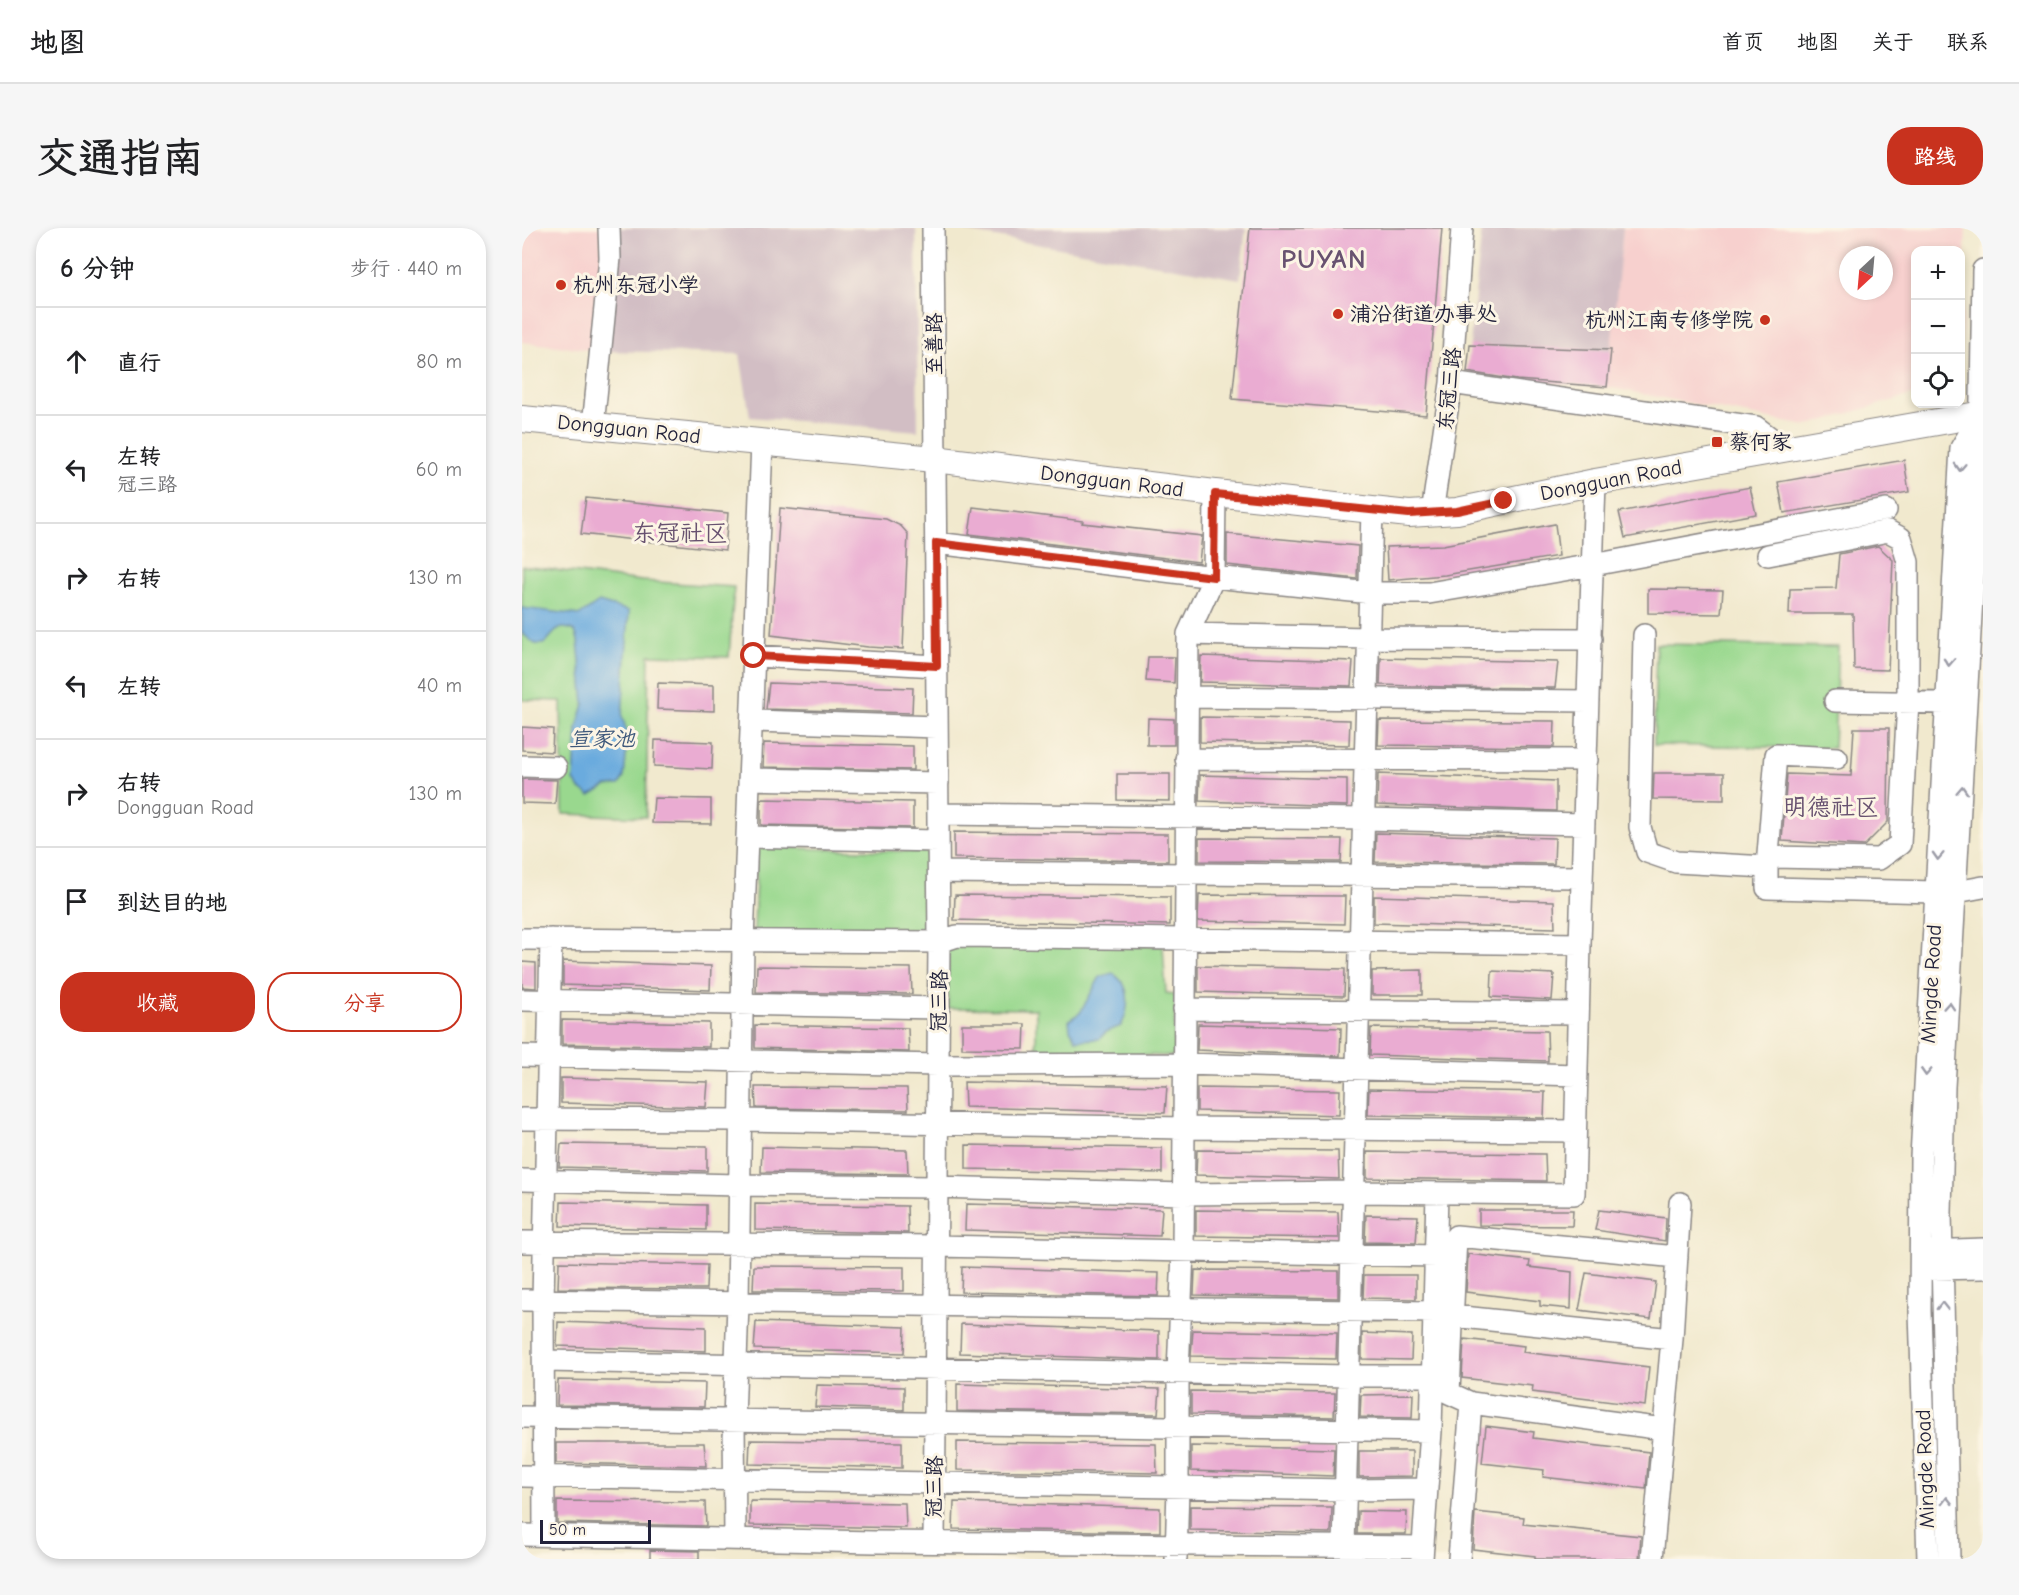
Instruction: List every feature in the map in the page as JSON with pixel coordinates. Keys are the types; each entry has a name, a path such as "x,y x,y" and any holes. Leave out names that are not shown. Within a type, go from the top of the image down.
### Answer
{"main road":[{"name":"Dongguan Road","path":"522,419 934,459 1215,494 1409,514 1457,511 1595,482 1982,414"}],"street":[{"path":"594,426 610,258 609,228"},
{"name":"至善路","path":"933,228 934,459"},
{"name":"东冠三路","path":"1432,513 1451,383 1462,228"},
{"name":"Mingde Road","path":"1946,892 1982,414 1983,270"},
{"path":"1451,383 1756,427 1785,449"},
{"name":"Mingde Road","path":"1928,1559 1931,1260 1944,1087 1946,703 1961,448 1982,414"},
{"path":"735,1539 734,1420 737,1365 743,941 762,442"},
{"name":"冠三路","path":"934,459 939,872 934,1542"},
{"path":"522,1180 1183,1194 1437,1192 1574,1194 1595,482"},
{"path":"1176,1552 1178,1373 1183,1251 1188,634 1214,577 1215,494"},
{"path":"1344,1546 1371,593 1371,509"},
{"path":"936,543 1214,577 1371,593 1429,593 1886,510"},
{"path":"1644,634 1640,827 1647,852 1676,862 1879,859 1900,844 1908,702 1908,562 1901,538 1888,531 1768,555"},
{"path":"1188,634 1591,639"},
{"path":"754,656 937,666"},
{"path":"1187,697 1588,701"},
{"path":"1835,701 1946,703"},
{"path":"752,721 938,727"},
{"path":"1837,758 1776,755 1767,888 1946,892 1983,887"},
{"path":"1186,759 1587,760"},
{"path":"522,766 556,767"},
{"path":"749,779 938,783"},
{"path":"938,814 1584,824"},
{"path":"747,837 938,841"},
{"path":"939,872 1582,877"},
{"path":"522,939 939,942 957,936 1580,944"},
{"path":"544,1535 543,1300 551,939"},
{"path":"522,1000 939,1008"},
{"path":"1184,1009 1578,1013"},
{"path":"522,1056 938,1065 1184,1064 1577,1075"},
{"path":"522,1119 1575,1131"},
{"path":"1437,1192 1436,1256 1444,1314 1449,1394 1471,1403 1664,1429"},
{"path":"1652,1559 1672,1339 1680,1203"},
{"path":"522,1535 934,1542 1176,1552 1344,1546 1423,1553 1432,1376 1456,1236 1677,1257"},
{"path":"522,1242 935,1246 1436,1256"},
{"path":"1931,1260 1983,1249"},
{"path":"1931,1260 1983,1268"},
{"name":"Mingde Road","path":"1931,1260 1949,1559"},
{"path":"522,1300 1444,1314 1672,1339"},
{"path":"544,1361 1432,1376"},
{"path":"1459,1559 1471,1403"},
{"path":"522,1417 1431,1431"},
{"path":"522,1476 1347,1490 1427,1489"}],"shaded area":[{"name":"杭州东冠小学","path":"522,228 601,228 601,351 522,342"},
{"path":"613,228 916,228 918,431 750,417 740,354 601,351"},
{"path":"966,228 1246,228 1240,279 966,232"},
{"path":"1482,228 1623,228 1611,350 1470,345"},
{"name":"杭州江南专修学院","path":"1623,228 1966,228 1965,253 1965,246 1911,246 1911,395 1806,426 1607,387"}],"green space":[{"path":"522,566 642,581 734,587 729,657 649,655 646,817 563,814 561,701 522,700"},
{"path":"1656,644 1838,647 1834,748 1654,745"},
{"path":"757,847 929,852 927,935 754,932"},
{"path":"958,943 1163,946 1166,993 1175,994 1174,1056 1036,1052 1036,1009 948,1008 948,947"}],"water":[{"name":"宣家池","path":"599,602 629,611 622,717 628,735 624,777 619,785 607,786 590,796 574,781 577,728 584,704 578,640 575,631 560,628 544,644 535,644 522,633 522,608 580,615"},
{"path":"1113,973 1123,983 1127,994 1126,1011 1121,1026 1106,1032 1099,1039 1076,1040 1070,1029 1069,1020 1080,1013 1100,977"}],"building":[{"name":"浦沿街道办事处","path":"1250,228 1442,228 1426,415 1232,399"},
{"path":"1470,345 1611,350 1607,387 1517,380 1467,372"},
{"path":"1904,460 1909,492 1784,513 1778,482"},
{"path":"1750,487 1756,514 1625,538 1619,512"},
{"path":"586,498 728,513 725,550 581,534"},
{"path":"973,507 1083,521 1082,523 1202,536 1199,562 969,534"},
{"path":"780,508 886,519 901,526 908,534 903,649 771,635"},
{"path":"1555,524 1559,556 1445,575 1388,580 1386,547 1443,545"},
{"path":"1227,534 1358,546 1357,579 1227,565"},
{"path":"1878,546 1893,560 1888,670 1854,669 1853,614 1789,614 1790,589 1836,588 1839,554"},
{"path":"1648,589 1723,590 1721,614 1648,613"},
{"path":"1201,656 1353,661 1351,686 1200,682"},
{"path":"1148,657 1175,657 1174,683 1146,681"},
{"path":"1381,658 1558,662 1555,688 1448,687 1380,685"},
{"path":"658,683 714,685 714,711 657,709"},
{"path":"769,683 913,688 912,713 766,709"},
{"path":"1200,717 1350,720 1349,745 1200,742"},
{"path":"1148,718 1174,719 1174,745 1147,745"},
{"path":"1379,720 1555,721 1554,747 1378,745"},
{"path":"522,727 553,729 552,752 522,750"},
{"path":"1854,728 1889,728 1888,822 1864,846 1782,841 1787,774 1851,776"},
{"path":"655,740 713,742 712,769 654,766"},
{"path":"764,743 913,746 913,770 763,767"},
{"path":"1654,773 1724,773 1724,800 1653,799"},
{"path":"1117,774 1170,774 1170,801 1117,800"},
{"path":"1378,774 1556,781 1556,811 1377,805"},
{"path":"1200,775 1347,779 1347,806 1199,801"},
{"path":"522,779 557,780 555,804 522,803"},
{"path":"654,798 711,799 711,824 652,823"},
{"path":"761,799 913,802 913,828 761,825"},
{"path":"954,832 1168,834 1168,861 954,858"},
{"path":"1376,833 1555,838 1554,864 1375,862"},
{"path":"1199,838 1342,839 1341,862 1199,861"},
{"path":"955,895 1170,897 1170,925 954,920"},
{"path":"1199,895 1345,896 1344,924 1198,921"},
{"path":"1374,896 1554,901 1555,928 1374,923"},
{"path":"563,961 711,966 710,990 563,985"},
{"path":"522,962 536,963 536,988 522,987"},
{"path":"757,966 911,968 912,994 756,992"},
{"path":"1198,966 1345,969 1344,996 1198,992"},
{"path":"1422,970 1422,995 1372,995 1372,971"},
{"path":"1492,971 1554,974 1552,1000 1491,997"},
{"path":"562,1020 709,1023 709,1047 562,1044"},
{"path":"962,1024 1025,1024 1024,1049 962,1048"},
{"path":"1198,1024 1341,1028 1340,1056 1197,1050"},
{"path":"755,1025 908,1028 909,1052 755,1048"},
{"path":"1371,1028 1547,1031 1548,1061 1370,1055"},
{"path":"561,1078 708,1082 706,1107 561,1103"},
{"path":"964,1082 1167,1086 1165,1113 965,1107"},
{"path":"755,1087 907,1088 908,1110 756,1108"},
{"path":"1197,1088 1340,1090 1339,1115 1197,1111"},
{"path":"1369,1089 1545,1092 1544,1118 1368,1115"},
{"path":"561,1144 707,1146 707,1171 559,1167"},
{"path":"966,1145 1162,1148 1162,1173 966,1169"},
{"path":"762,1147 907,1150 908,1174 761,1172"},
{"path":"1197,1150 1338,1151 1339,1179 1196,1175"},
{"path":"1367,1152 1545,1154 1546,1181 1367,1178"},
{"path":"561,1202 706,1205 706,1230 560,1226"},
{"path":"755,1204 907,1206 908,1233 755,1230"},
{"path":"966,1204 1162,1209 1160,1236 965,1230"},
{"path":"1196,1210 1338,1212 1339,1238 1196,1236"},
{"path":"1479,1210 1573,1210 1572,1226 1479,1225"},
{"path":"1599,1210 1666,1218 1665,1241 1595,1230"},
{"path":"1366,1215 1418,1216 1416,1243 1365,1242"},
{"path":"1468,1254 1530,1261 1529,1267 1572,1272 1571,1309 1540,1306 1540,1301 1466,1292"},
{"path":"559,1262 707,1265 706,1289 558,1288"},
{"path":"754,1266 904,1267 904,1291 753,1290"},
{"path":"962,1267 1159,1273 1158,1296 961,1292"},
{"path":"1195,1270 1338,1271 1338,1298 1194,1295"},
{"path":"1586,1273 1656,1282 1651,1319 1579,1310"},
{"path":"1364,1275 1416,1275 1416,1299 1363,1298"},
{"path":"558,1322 706,1327 706,1351 557,1346"},
{"path":"756,1322 905,1327 904,1353 754,1349"},
{"path":"961,1324 1159,1331 1159,1360 960,1353"},
{"path":"1193,1330 1337,1333 1336,1359 1191,1356"},
{"path":"1362,1333 1412,1335 1411,1360 1362,1359"},
{"path":"1464,1339 1524,1346 1523,1352 1649,1367 1645,1406 1532,1392 1533,1386 1462,1378"},
{"path":"558,1380 705,1383 704,1407 557,1405"},
{"path":"957,1384 1160,1389 1158,1414 957,1411"},
{"path":"817,1385 904,1387 904,1410 815,1407"},
{"path":"1191,1391 1335,1393 1334,1417 1191,1414"},
{"path":"1413,1394 1412,1418 1360,1417 1361,1395"},
{"path":"1486,1426 1534,1432 1533,1438 1649,1452 1646,1489 1543,1477 1544,1470 1482,1463"},
{"path":"750,1440 902,1442 902,1468 749,1464"},
{"path":"957,1442 1156,1444 1157,1473 957,1470"},
{"path":"556,1443 704,1443 706,1466 556,1463"},
{"path":"1191,1446 1334,1449 1333,1476 1191,1471"},
{"path":"1359,1451 1412,1451 1412,1476 1359,1477"},
{"path":"557,1501 705,1502 706,1526 557,1523"},
{"path":"750,1501 905,1503 906,1528 750,1525"},
{"path":"954,1502 1160,1508 1160,1532 953,1529"},
{"path":"1190,1506 1332,1507 1331,1533 1190,1530"},
{"path":"1358,1511 1407,1512 1406,1534 1357,1534"},
{"path":"1475,1512 1524,1517 1523,1524 1641,1536 1639,1559 1535,1559 1535,1556 1473,1549"},
{"path":"650,1550 699,1551 699,1559 650,1559"}],"place":[{"name":"杭州东冠小学","path":"561,285"},
{"name":"浦沿街道办事处","path":"1338,314"},
{"name":"杭州江南专修学院","path":"1765,320"},
{"name":"蔡何家","path":"1717,442"}],"district":[{"name":"PUYAN","path":"1324,259"},
{"name":"东冠社区","path":"680,533"},
{"name":"明德社区","path":"1831,807"}],"route":[{"path":"754,656 937,666 936,543 1214,577 1215,494 1409,514 1457,511 1504,501"}]}
